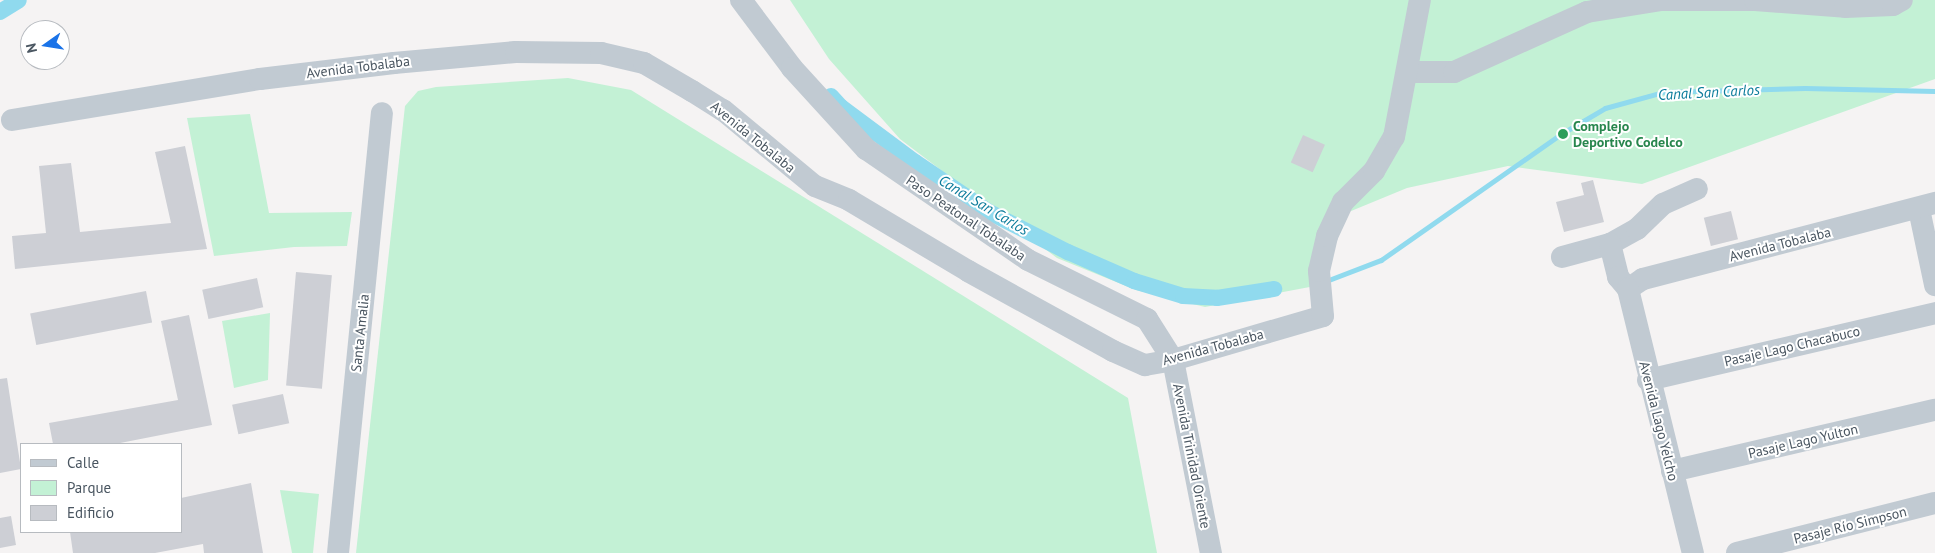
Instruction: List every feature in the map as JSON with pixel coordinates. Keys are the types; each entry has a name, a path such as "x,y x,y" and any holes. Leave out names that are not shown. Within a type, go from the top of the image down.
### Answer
{"street":[{"name":"Paso Peatonal Tobalaba","path":"742,0 792,68 866,149 1028,260 1147,319 1173,360"},
{"path":"1420,0 1408,72 1454,72 1587,12 1660,0 1755,0 1845,7 1894,5 1902,0"},
{"name":"Avenida Tobalaba","path":"12,120 260,78 394,62 516,52 601,53 644,63 723,110 815,186 849,200 968,271 1113,351 1145,365 1173,360 1322,316 1319,270 1333,217 1343,202 1374,171 1394,136 1408,72"},
{"name":"Santa Amalia","path":"338,553 382,113"},
{"path":"1562,257 1610,244 1637,229 1663,204 1697,189"},
{"name":"Avenida Tobalaba","path":"1628,289 1643,279 1927,206"},
{"path":"1927,206 1935,285"},
{"name":"Avenida Lago Yelcho","path":"1610,244 1618,277 1628,289 1648,380 1693,553"},
{"name":"Pasaje Lago Chacabuco","path":"1648,380 1935,313"},
{"name":"Avenida Trinidad Oriente","path":"1173,360 1211,553"},
{"name":"Pasaje Lago Yulton","path":"1672,471 1935,410"},
{"name":"Pasaje Río Simpson","path":"1737,553 1935,503"}],"green space":[{"path":"790,0 1935,0 1935,79 1642,184 1508,166 1407,188 1322,223 1315,286 1205,307 1136,290 1057,258 900,139 829,59"},
{"path":"568,78 631,90 1128,398 1157,553 356,553 405,106 418,91 436,87"},
{"path":"250,114 269,213 352,212 347,246 294,247 214,256 187,118"},
{"path":"270,313 268,380 234,388 222,321"},
{"path":"280,490 319,494 313,553 292,553"}],"building":[{"path":"1303,135 1325,145 1313,172 1291,162"},
{"path":"185,146 207,249 15,269 12,236 46,233 39,166 71,163 80,232 171,223 155,152"},
{"path":"1593,180 1604,222 1564,232 1556,202 1584,195 1581,183"},
{"path":"1731,211 1738,239 1711,246 1704,218"},
{"path":"296,272 332,275 322,389 286,386"},
{"path":"257,278 263,307 208,319 202,290"},
{"path":"146,291 152,322 36,345 30,314"},
{"path":"189,315 212,425 120,443 53,443 49,423 178,400 161,321"},
{"path":"7,378 20,469 0,473 0,379"},
{"path":"283,394 289,423 238,434 232,405"},
{"path":"251,483 263,553 204,553 203,544 155,553 73,553 70,533 182,533 182,498"},
{"path":"11,516 16,545 0,548 0,518"}],"waterway":[{"name":"Canal San Carlos","path":"0,12 19,0"},
{"name":"Canal San Carlos","path":"1326,281 1381,260 1561,134 1605,108 1663,92 1805,88 1935,91"},
{"name":"Canal San Carlos","path":"831,96 841,107 915,162 989,212 1068,252 1134,281 1183,296 1217,298 1274,289"}],"place":[{"name":"Complejo Deportivo Codelco","path":"1563,134"}]}
